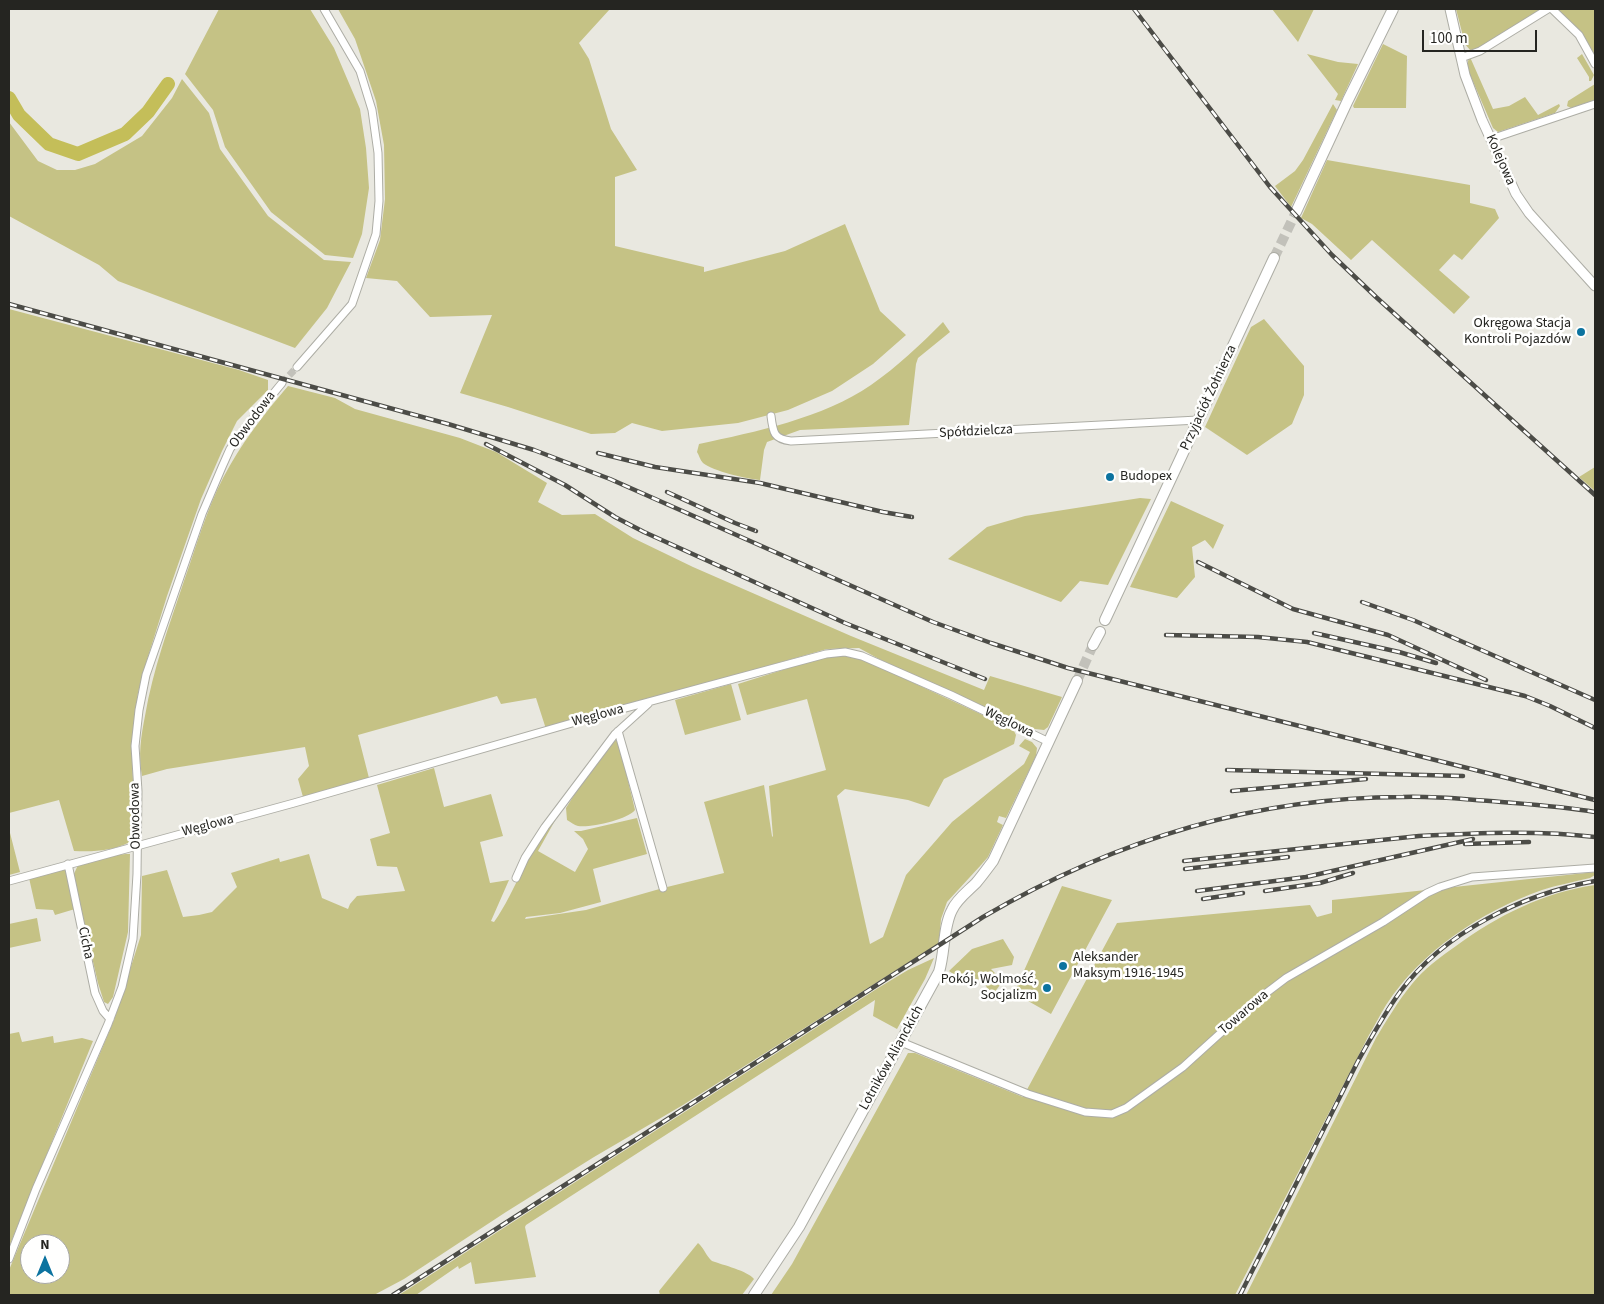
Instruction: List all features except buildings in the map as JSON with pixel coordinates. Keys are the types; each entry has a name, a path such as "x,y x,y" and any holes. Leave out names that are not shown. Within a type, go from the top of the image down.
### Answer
{"main road":[{"path":"1296,212 1393,9"},
{"name":"Przyjaciół Żołnierza","path":"1105,620 1274,258"},
{"path":"1093,645 1100,632"},
{"name":"Lotników Alianckich","path":"754,1295 799,1227 939,972 951,910 982,876 992,861 1077,681"}],"street":[{"path":"297,368 352,304 376,234 379,201 378,153 372,110 360,71 324,9"},
{"name":"Kolejowa","path":"1450,9 1461,58 1475,102 1490,139 1520,200 1595,286"},
{"path":"1461,58 1480,51 1550,9 1578,35 1595,64"},
{"path":"1490,139 1595,104"},
{"name":"Obwodowa","path":"9,1259 36,1189 122,987 133,939 138,791 135,746 139,710 146,675 199,523 230,449 282,383"},
{"name":"Spółdzielcza","path":"771,416 773,431 777,438 792,441 1198,420"},
{"name":"Węglowa","path":"137,845 294,803 600,715 815,656 845,652 869,658 1049,742"},
{"path":"516,878 525,858 618,731 650,702"},
{"path":"618,731 663,888"},
{"path":"9,881 137,845"},
{"name":"Cicha","path":"68,864 95,993 103,1012 110,1018"},
{"name":"Towarowa","path":"901,1042 1028,1094 1085,1112 1112,1114 1126,1108 1183,1067 1257,1000 1286,978 1383,922 1426,893 1472,877 1595,868"}],"shaded area":[{"path":"219,9 310,9 334,48 360,109 366,148 369,188 362,234 353,258 325,255 271,212 225,147 213,110 185,74"},
{"path":"338,9 610,9 579,43 589,59 611,129 637,170 615,177 615,246 704,267 704,272 785,251 845,224 880,311 906,335 873,364 832,391 788,410 738,423 662,431 632,423 615,433 591,434 460,393 492,315 430,317 397,281 366,278 380,240 385,199 384,145 376,101 355,39"},
{"path":"1272,9 1314,9 1298,42"},
{"path":"1456,9 1542,9 1478,49 1470,50 1465,44"},
{"path":"1556,9 1595,9 1595,58"},
{"path":"1383,44 1407,56 1406,108 1354,108 1353,106"},
{"path":"1307,54 1338,62 1358,64 1341,101 1335,100 1338,94"},
{"path":"1582,54 1594,75 1591,81 1589,81 1589,77 1577,58"},
{"path":"1470,57 1493,109 1509,106 1525,97 1538,115 1559,104 1560,106 1555,113 1498,132 1493,128 1468,70"},
{"path":"182,79 209,113 220,149 268,216 324,260 351,262 327,308 295,348 118,281 99,265 9,216 9,122 38,161 57,170 75,170 95,164 142,136 172,98"},
{"path":"1595,84 1595,100 1571,108 1567,106 1568,101"},
{"path":"1333,104 1337,110 1291,207 1275,186 1295,171 1303,160"},
{"path":"1327,160 1470,185 1470,203 1495,209 1499,218 1462,260 1454,254 1439,270 1470,297 1454,314 1372,240 1351,260 1312,224 1301,218"},
{"path":"9,309 239,370 268,380 268,390 237,421 222,451 201,499 167,596 138,693 132,759 133,832 130,842 110,849 74,851 59,800 9,813"},
{"path":"1264,319 1304,366 1304,395 1292,424 1247,455 1205,427 1251,327"},
{"path":"943,322 950,332 918,358 916,364 909,425 800,430 767,442 764,450 760,480 722,472 708,466 701,460 697,452 699,444 788,422 852,397 890,370"},
{"path":"288,386 335,398 355,409 460,438 496,452 547,483 538,502 562,515 595,514 633,538 693,567 851,636 984,690 990,676 1062,697 1048,727 1044,730 1035,729 1034,731 859,648 827,649 546,729 536,698 501,704 497,696 358,735 369,778 303,797 298,779 309,766 305,747 167,769 142,776 140,761 141,738 152,681 206,516 223,478 237,453"},
{"path":"1595,467 1595,491 1579,477"},
{"path":"1140,498 1151,499 1108,585 1080,581 1061,602 948,559 987,527 1025,516"},
{"path":"1171,501 1224,525 1213,549 1205,540 1192,547 1195,577 1177,598 1130,587"},
{"path":"837,655 862,659 1013,729 1016,735 1014,744 944,779 929,807 908,800 845,789 837,796 870,944 883,937 906,875 952,822 1024,764 1030,752 1019,746 1025,739 1032,742 1037,748 1036,756 1006,818 999,816 997,822 1003,825 988,857 947,902 941,919 939,943 683,1105 594,1157 506,1212 404,1279 374,1295 9,1295 9,1270 20,1244 20,1284 70,1284 70,1234 24,1234 114,1020 141,935 142,876 167,870 183,917 212,912 237,887 231,873 279,858 280,862 309,854 322,898 348,909 357,896 405,891 397,867 377,866 370,839 390,833 377,785 434,768 444,807 491,794 503,836 480,842 490,883 509,880 491,921 494,922 502,910 539,839 557,817 538,851 575,872 588,849 583,839 574,831 637,818 647,854 593,869 601,902 560,913 526,917 525,919 586,910 724,873 704,802 764,785 773,837 769,786 826,770 807,699 747,715 738,684 814,660"},
{"path":"731,684 741,720 685,735 675,700"},
{"path":"615,740 619,743 635,810 631,814 608,822 584,826 575,825 567,820 566,808 581,784"},
{"path":"9,829 20,872 9,875"},
{"path":"130,854 128,932 113,997 108,1004 104,1002 98,983 73,876 78,865 116,855"},
{"path":"65,869 75,909 55,915 53,910 36,909 29,878"},
{"path":"1595,872 1595,875 1590,878 1548,888 1519,899 1475,922 1435,950 1401,985 1386,1005 1369,1035 1235,1295 771,1295 792,1264 908,1053 915,1053 1023,1097 1117,923 1310,905 1317,917 1332,913 1332,900"},
{"path":"1595,885 1595,1295 1246,1295 1376,1038 1412,984 1444,954 1505,915 1539,899 1576,888"},
{"path":"1062,886 1112,900 1051,1014 1014,993"},
{"path":"37,918 41,941 9,948 9,924"},
{"path":"1003,939 1014,957 1012,965 991,969 1003,981 991,997 983,979 970,980 968,984 949,971 972,949"},
{"path":"934,958 925,979 897,1029 873,1016 875,1000 526,1225 536,1277 475,1284 471,1262 459,1269 458,1266 416,1295 399,1295 878,988 908,970"},
{"path":"19,1032 22,1042 53,1036 54,1043 82,1038 93,1041 9,1247 9,1034"},
{"path":"698,1243 712,1261 741,1271 754,1279 742,1295 660,1295 659,1291"}],"waterway":[{"path":"9,98 19,115 49,144 78,154 125,134 148,112 168,84"}],"tunnel":[{"path":"1274,258 1296,212"},
{"path":"282,383 297,367"},
{"path":"1077,681 1093,645"}],"railway":[{"path":"1134,9 1270,187 1332,255 1595,495"},
{"path":"9,304 448,424 534,450 610,479 933,622 1068,668 1595,800"},
{"path":"486,444 565,485 615,517 644,532 845,623 985,679"},
{"path":"598,453 655,467 760,483 912,517"},
{"path":"667,492 756,531"},
{"path":"1198,562 1293,609 1388,635 1486,680"},
{"path":"1362,602 1413,620 1595,700"},
{"path":"1314,633 1399,652 1436,663"},
{"path":"1166,635 1258,637 1307,642 1525,696 1595,728"},
{"path":"1227,770 1463,776"},
{"path":"1232,791 1366,779"},
{"path":"393,1295 983,917 1032,890 1082,866 1133,846 1185,829 1238,815 1292,805 1347,799 1436,797 1542,805 1595,812"},
{"path":"1184,861 1419,836 1529,833 1595,837"},
{"path":"1197,891 1306,877 1473,839"},
{"path":"1465,844 1529,842"},
{"path":"1185,869 1288,857"},
{"path":"1265,891 1320,883 1353,873"},
{"path":"1240,1295 1358,1061 1394,1000 1418,971 1439,951 1487,919 1540,895 1595,881"},
{"path":"1203,899 1243,893"}],"place":[{"name":"Okręgowa Stacja Kontroli Pojazdów","path":"1581,332"},
{"name":"Budopex","path":"1110,477"},
{"name":"Aleksander Maksym 1916-1945","path":"1063,966"},
{"name":"Pokój, Wolmość, Socjalizm","path":"1047,988"}]}
